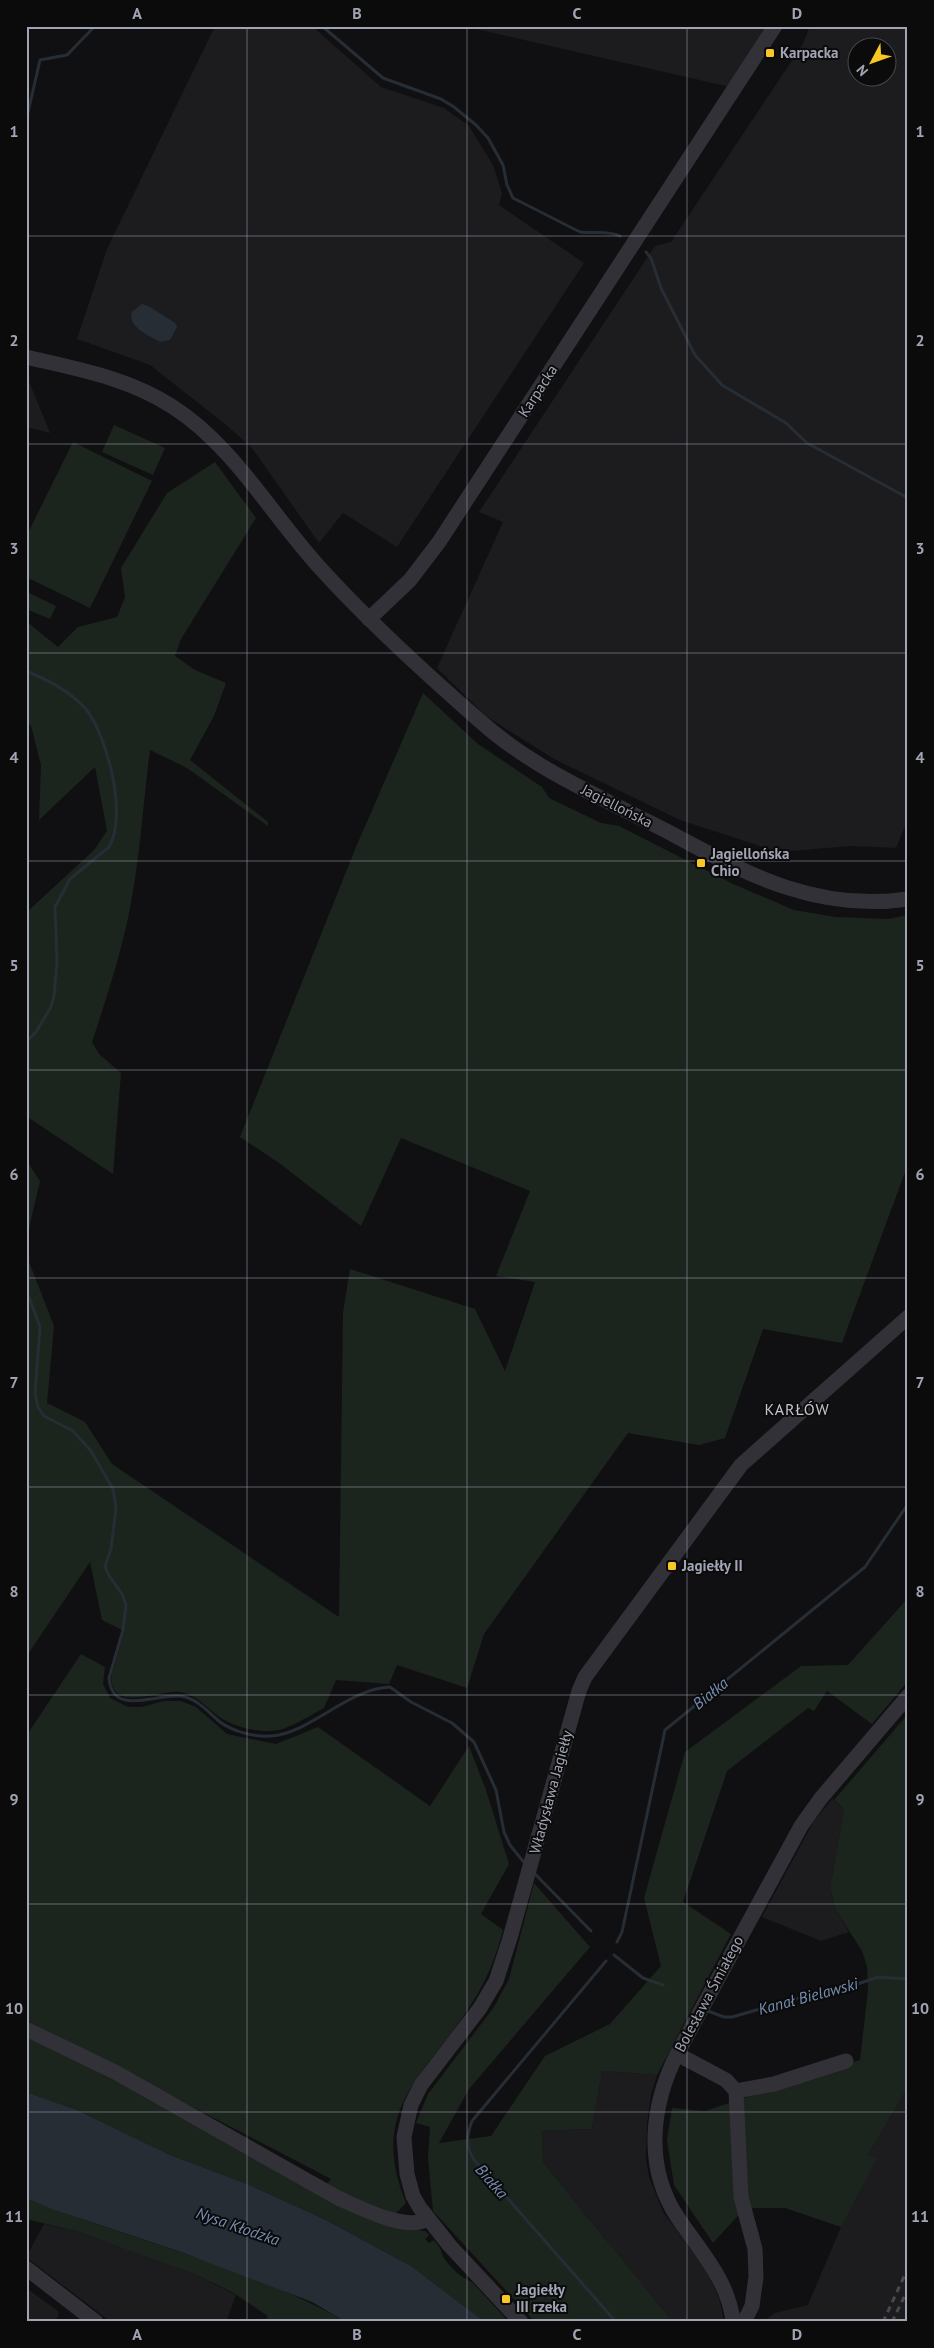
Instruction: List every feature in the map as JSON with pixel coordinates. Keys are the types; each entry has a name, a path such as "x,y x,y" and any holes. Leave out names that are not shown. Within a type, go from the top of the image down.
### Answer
{"street":[{"name":"Karpacka","path":"369,619 415,574 439,542 775,26"},
{"name":"Jagiellońska","path":"26,357 134,386 171,405 196,423 227,454 321,570 369,619 496,735 539,765 749,874 777,885 808,895 835,900 876,902 908,899"},
{"name":"Władysława Jagiełły","path":"521,2322 427,2219 413,2196 405,2165 404,2149 408,2116 420,2085 480,2008 496,1981 530,1867 578,1691 585,1677 741,1465 908,1317"},
{"name":"Bolesława Śmiałego","path":"733,2322 722,2283 677,2217 658,2173 654,2133 658,2107 666,2077 801,1826 821,1798 908,1696"},
{"path":"26,2029 116,2072 338,2198 402,2222 415,2224 427,2219"},
{"path":"677,2054 726,2080 736,2091 741,2197 755,2249 756,2277 752,2306 744,2322"},
{"path":"736,2091 774,2084 846,2061"},
{"path":"26,2268 96,2322"}],"shaded area":[{"path":"215,26 312,26 381,87 444,108 469,126 493,165 502,193 499,205 584,263 397,547 343,513 319,543 252,448 225,424 150,365 77,339 107,249"},
{"path":"463,26 767,26 730,87"},
{"path":"810,26 908,26 908,819 896,848 851,846 779,852 680,820 554,759 486,716 437,668 503,522 479,512 655,246 671,242 803,44"},
{"path":"26,374 50,433 26,427"},
{"path":"114,425 165,448 153,475 102,452"},
{"path":"73,442 152,481 90,608 26,577 26,537"},
{"path":"215,462 256,518 181,639 175,656 195,670 226,683 214,716 190,760 268,822 268,826 187,768 150,750 133,893 117,962 92,1042 99,1054 121,1073 113,1174 26,1116 28,911 94,850 107,831 95,767 39,820 41,765 31,726 26,721 26,621 58,647 78,627 117,617 125,597 121,568 167,493"},
{"path":"29,593 56,606 50,619 26,609 26,600"},
{"path":"423,693 478,744 542,787 549,798 601,823 619,826 731,883 794,910 835,917 888,919 908,915 908,1164 842,1343 763,1329 725,1438 699,1445 628,1433 484,1634 467,1688 397,1665 389,1684 336,1680 324,1708 278,1730 252,1730 227,1721 196,1698 185,1693 170,1692 128,1697 120,1695 114,1689 111,1678 124,1631 102,1620 90,1562 26,1657 26,1254 54,1326 47,1403 85,1422 112,1464 339,1617 343,1313 350,1269 475,1309 505,1371 535,1282 496,1276 530,1191 401,1138 361,1226 279,1163 240,1137 356,847"},
{"path":"26,1160 40,1181 26,1241"},
{"path":"908,1598 908,1681 872,1724 827,1691 814,1711 808,1708 727,1771 683,1902 731,1934 657,2075 602,2071 592,2129 542,2131 543,2162 673,2322 535,2322 433,2211 428,2158 430,2127 416,2123 428,2094 494,2007 509,1979 534,1883 590,1947 469,2089 439,2143 491,2136 545,2056 610,2024 661,1966 644,1898 685,1752 801,1666 848,1665"},
{"path":"81,1654 105,1667 103,1684 110,1698 128,1707 141,1707 164,1701 181,1701 196,1707 227,1734 276,1744 318,1727 430,1806 469,1746 486,1790 509,1864 481,1914 503,1930 491,1968 482,1986 454,2029 407,2094 398,2117 393,2142 396,2170 406,2203 395,2214 345,2195 326,2185 331,2179 26,2020 26,1736"},
{"path":"908,1714 908,2087 868,2155 877,2158 841,2227 785,2208 745,2208 713,2243 674,2185 667,2140 672,2108 705,2111 860,2060 868,1990 867,1966 862,1951 836,1910 830,1888 844,1809 834,1800"},
{"path":"832,1799 844,1809 830,1888 836,1910 849,1932 821,1941 762,1917 814,1821"},
{"path":"26,2036 120,2080 400,2227 425,2231 429,2235 425,2239 429,2243 434,2240 451,2267 461,2276 472,2282 509,2322 485,2322 411,2266 324,2219 247,2184 170,2155 77,2110 26,2092"},
{"path":"602,2071 657,2075 651,2094 647,2124 646,2160 649,2177 663,2212 709,2274 720,2301 724,2322 673,2322 543,2162 542,2131 592,2129"},
{"path":"908,2087 908,2322 762,2322 775,2313 808,2305 841,2227 876,2158 868,2155"},
{"path":"26,2198 107,2228 229,2269 308,2302 346,2322 265,2322 268,2316 232,2292 192,2273 79,2232 26,2219"},
{"path":"44,2224 79,2232 157,2259 192,2273 236,2295 226,2322 111,2322 26,2257"},
{"path":"26,2288 59,2312 56,2322 26,2322"}],"water":[{"path":"142,304 175,323 177,327 170,340 160,342 136,327 131,317 132,312"},
{"name":"Nysa Kłodzka","path":"26,2092 77,2110 170,2155 247,2184 324,2219 411,2266 485,2322 346,2322 312,2302 181,2252 52,2209 26,2198"}],"waterway":[{"path":"26,121 40,60 67,55 95,26"},
{"path":"322,26 383,78 441,99 476,125 488,138 503,165 507,185 513,198 580,232 620,236"},
{"path":"646,252 651,258 661,288 695,355 722,385 786,423 807,443 908,498"},
{"name":"Kanał Bielawski","path":"26,671 65,691 85,708 101,736 116,796 114,833 109,847 70,879 55,907 57,962 54,996 51,1007 36,1032 26,1042"},
{"name":"Kanał Bielawski","path":"26,1289 40,1327 35,1393 38,1407 44,1416 73,1431 91,1451 113,1489 116,1508 111,1549 105,1566 108,1574 122,1594 126,1605 123,1630 109,1678 112,1690 118,1697 136,1701 170,1696 185,1697 196,1702 231,1729 251,1735 271,1736 300,1728 359,1695 375,1689 390,1687 411,1702 452,1723 474,1742 496,1790 504,1832 510,1845 526,1865"},
{"name":"Białka","path":"617,1942 622,1932 665,1730 865,1567 908,1504"},
{"name":"Kanał Bielawski","path":"534,1873 591,1931"},
{"name":"Kanał Bielawski","path":"614,1955 643,1978 663,1985"},
{"name":"Białka","path":"606,1961 472,2121 468,2141 469,2151 474,2160 616,2322"},
{"name":"Kanał Bielawski","path":"708,2011 724,2017 732,2017 813,1994 849,1987 878,1977 908,1979"}],"railway":[{"path":"883,2322 908,2268"},
{"path":"892,2322 908,2289"}],"place":[{"name":"Karpacka","path":"770,53"},
{"name":"Jagiellońska Chio","path":"701,863"},
{"name":"Jagiełły II","path":"672,1566"},
{"name":"Jagiełły III rzeka","path":"506,2299"}],"district":[{"name":"KARŁÓW","path":"797,1409"}]}
